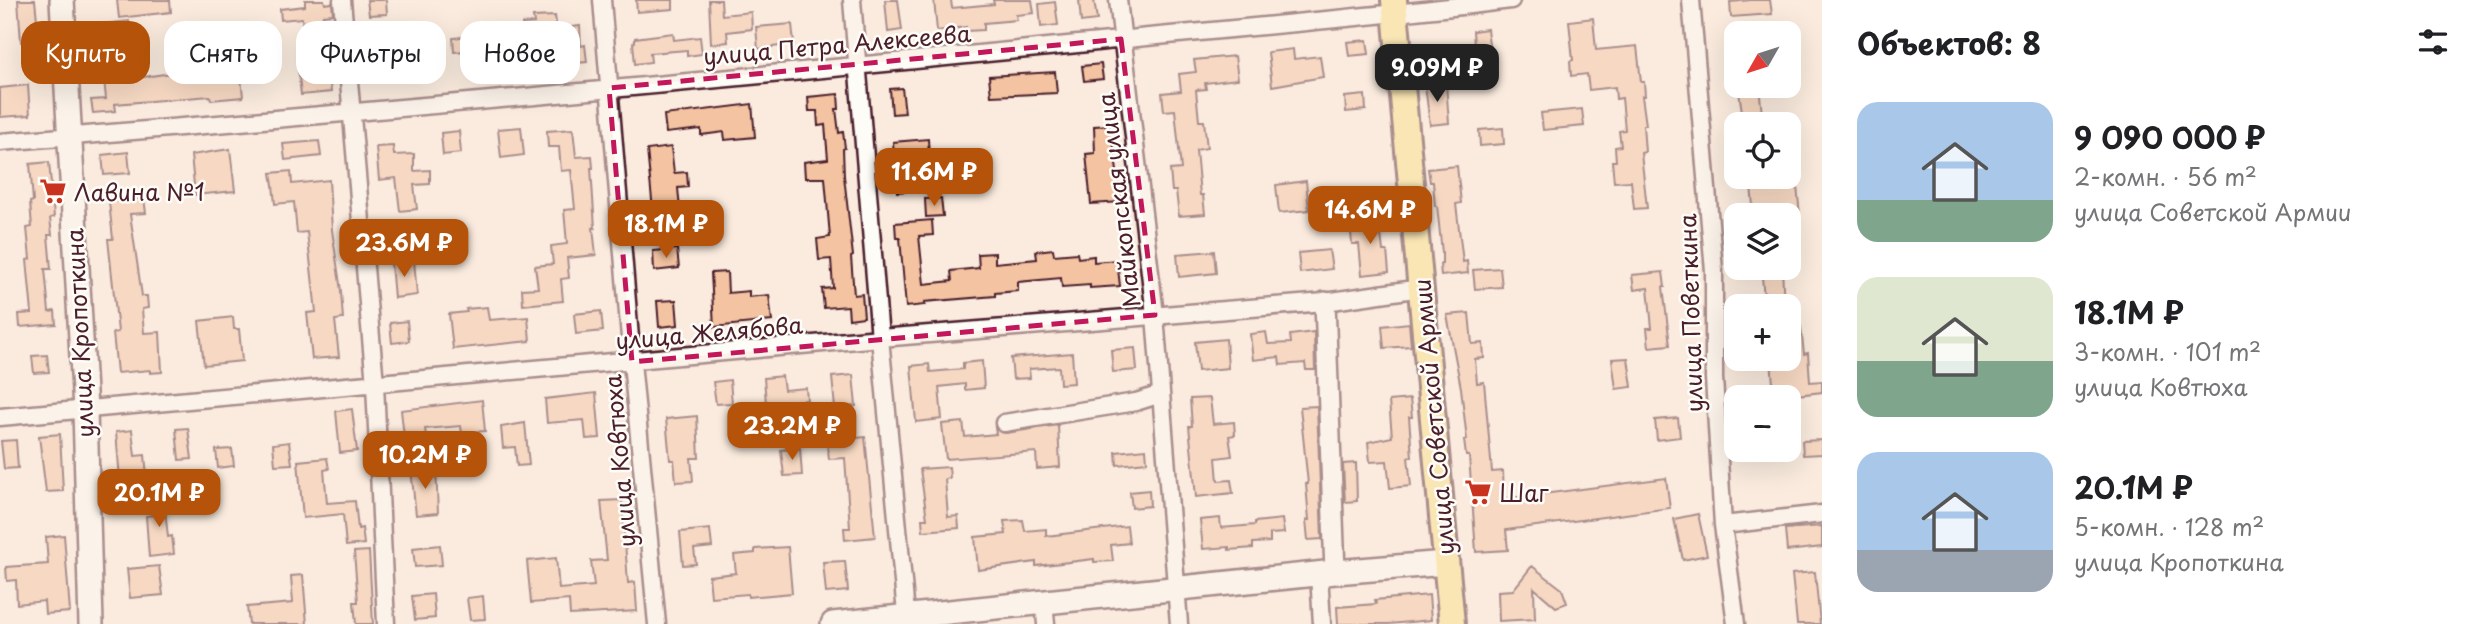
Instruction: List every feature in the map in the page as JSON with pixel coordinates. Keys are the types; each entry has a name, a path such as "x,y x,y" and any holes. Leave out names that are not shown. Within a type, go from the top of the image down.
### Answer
{"main road":[{"name":"улица Кропоткина","path":"62,0 85,410 91,624"},
{"name":"улица Советской Армии","path":"1394,7 1452,624"},
{"path":"833,624 1045,613 1176,589 1446,563"}],"street":[{"path":"342,0 375,384 386,624"},
{"name":"улица Ковтюха","path":"602,0 657,624"},
{"path":"852,0 907,621"},
{"name":"Майкопская улица","path":"1118,0 1155,315 1179,624"},
{"name":"улица Петра Алексеева","path":"0,142 351,113 857,66 1121,40 1394,7 1511,0"},
{"name":"улица Поветкина","path":"1691,0 1714,271 1714,378 1723,525 1736,624"},
{"name":"улица Желябова","path":"0,417 880,338 1325,302 1421,288"},
{"path":"1322,624 1327,573 1325,302"},
{"path":"1004,424 1136,402 1161,394"},
{"path":"1723,525 1822,513"}],"highlighted area":[{"path":"1121,39 1155,315 632,362 609,88"}],"building":[{"path":"18,0 35,0 37,21 21,21 21,42"},
{"path":"117,0 170,0 171,12 119,18"},
{"path":"305,0 324,0 325,4 332,3 333,14 323,15 324,21 302,21 302,18 281,20 280,9 305,6"},
{"path":"367,0 386,0 387,14 369,15"},
{"path":"636,0 673,0 673,9 637,12"},
{"path":"709,0 721,0 722,15 751,12 752,29 727,32 728,42 711,44"},
{"path":"885,0 898,0 902,30 888,32"},
{"path":"934,0 951,0 952,8 994,4 993,0 1032,0 1034,13 1016,15 1017,20 984,23 984,30 966,31 966,27 937,31"},
{"path":"1079,0 1094,0 1097,20 1081,22"},
{"path":"1770,0 1772,14 1731,17 1730,2"},
{"path":"1055,2 1058,25 1041,27 1039,4"},
{"path":"555,16 556,21 534,21 533,17"},
{"path":"1593,18 1596,50 1637,46 1645,96 1642,96 1646,125 1643,125 1645,152 1641,153 1647,208 1634,209 1631,181 1614,182 1612,161 1616,161 1615,147 1621,146 1619,131 1625,130 1622,98 1616,99 1615,87 1589,90 1587,74 1571,76 1570,61 1573,60 1569,21"},
{"path":"792,24 794,44 758,49 756,27"},
{"path":"580,26 581,46 585,45 587,62 580,63"},
{"path":"1487,29 1491,58 1469,60 1470,66 1436,70 1434,51 1474,46 1473,31"},
{"path":"673,33 674,40 700,37 702,54 687,56 687,50 650,53 651,62 635,64 635,38"},
{"path":"460,37 460,52 454,52 453,38"},
{"path":"1367,40 1369,54 1349,56 1347,42"},
{"path":"1293,49 1294,59 1320,56 1323,77 1272,86 1268,52"},
{"path":"1235,56 1238,79 1205,83 1206,89 1196,90 1199,121 1204,121 1207,148 1196,150 1200,195 1203,195 1205,214 1179,216 1170,170 1181,169 1175,110 1164,111 1162,93 1181,91 1179,74 1196,72 1194,60"},
{"path":"1101,64 1103,79 1084,81 1082,66"},
{"path":"1055,72 1057,93 991,96 989,76"},
{"path":"164,74 164,84 242,84 243,97 211,100 210,96 115,104 116,111 93,113 91,100 106,99 104,84 150,84 150,76"},
{"path":"1446,83 1449,123 1430,125 1425,85"},
{"path":"300,84 330,84 331,92 301,95"},
{"path":"28,85 30,115 0,117 0,88"},
{"path":"902,88 905,113 892,114 890,89"},
{"path":"838,94 839,109 836,109 839,133 843,132 845,148 844,176 853,256 854,295 862,294 864,317 849,319 848,306 824,308 822,289 833,288 831,259 819,260 817,239 830,237 825,178 805,178 804,162 828,159 825,125 818,126 817,111 809,111 808,97"},
{"path":"1365,95 1366,110 1346,112 1345,97"},
{"path":"1740,98 1760,98 1762,112 1742,112"},
{"path":"752,104 755,137 725,140 724,132 701,135 701,129 666,133 664,115"},
{"path":"1582,109 1584,126 1543,130 1541,113"},
{"path":"1111,125 1121,202 1091,204 1086,154 1095,153 1094,126"},
{"path":"521,127 524,155 501,158 498,129"},
{"path":"1503,128 1504,144 1480,146 1479,130"},
{"path":"573,129 576,157 592,156 596,255 567,258 569,278 561,279 563,301 523,305 522,289 538,288 535,266 553,264 551,246 567,244 564,210 575,209 571,170 561,171 559,147 548,147 547,131"},
{"path":"459,131 461,153 443,155 441,133"},
{"path":"928,139 931,189 897,192 893,142"},
{"path":"319,141 321,156 285,160 283,144"},
{"path":"393,146 394,155 414,154 414,171 430,170 430,184 414,185 417,209 400,211 396,178 379,180 376,147"},
{"path":"671,147 674,173 687,172 688,187 678,188 681,220 651,222 650,210 653,210 647,150"},
{"path":"230,149 235,191 195,195 191,155"},
{"path":"128,152 130,173 104,175 102,155"},
{"path":"49,162 54,217 50,218 52,235 48,235 51,269 45,269 49,312 55,311 56,324 20,327 19,314 32,313 27,260 30,259 27,228 32,227 30,202 33,201 30,164"},
{"path":"1457,166 1461,203 1456,204 1463,262 1467,261 1468,273 1441,276 1442,253 1437,206 1428,169"},
{"path":"291,171 292,184 329,180 343,319 335,320 339,357 312,359 307,313 316,312 307,232 297,233 294,202 275,204 271,173"},
{"path":"1306,181 1309,210 1279,213 1276,185"},
{"path":"1751,189 1797,189 1799,203 1753,203"},
{"path":"144,198 146,213 130,214 142,296 147,296 148,308 142,309 144,333 160,332 162,372 150,373 150,370 117,373 113,333 118,332 108,239 113,239 109,202"},
{"path":"941,198 943,216 926,217 925,199"},
{"path":"1379,218 1389,272 1362,275 1359,244 1352,244 1350,221"},
{"path":"932,220 933,235 919,236 924,284 952,281 951,271 979,268 978,254 995,253 995,263 1037,259 1036,251 1053,249 1054,255 1077,253 1078,258 1094,256 1094,262 1117,260 1120,286 1062,287 1061,278 1018,282 1018,291 995,293 995,296 924,302 925,305 906,307 900,238 896,238 895,223"},
{"path":"407,223 409,238 388,240 386,225"},
{"path":"677,249 679,268 654,271 653,251"},
{"path":"1329,250 1332,269 1300,273 1298,253"},
{"path":"1214,251 1216,273 1179,277 1177,254"},
{"path":"414,260 417,295 394,298 391,263"},
{"path":"1500,268 1502,287 1475,289 1473,270"},
{"path":"727,272 728,293 749,291 749,297 769,295 772,321 714,327 711,273"},
{"path":"1663,272 1670,345 1649,347 1647,328 1652,328 1648,288 1634,290 1632,275"},
{"path":"1762,280 1783,280 1783,294 1764,294"},
{"path":"676,300 678,325 659,327 657,301"},
{"path":"487,307 489,320 528,317 530,341 453,349 449,314"},
{"path":"601,311 603,331 576,334 574,314"},
{"path":"1469,313 1472,344 1483,343 1484,358 1475,359 1477,383 1484,382 1492,472 1503,471 1504,499 1666,478 1670,508 1506,530 1508,550 1476,552 1461,388 1447,315"},
{"path":"233,317 234,329 239,329 242,361 204,365 199,321"},
{"path":"407,321 409,341 392,343 390,323"},
{"path":"1409,323 1411,346 1384,348 1382,326"},
{"path":"1801,327 1804,354 1808,353 1810,382 1822,381 1822,392 1801,395 1801,385 1773,385 1772,371 1801,371"},
{"path":"1266,332 1268,344 1291,343 1290,335 1314,332 1315,370 1306,370 1305,363 1280,365 1279,357 1253,360 1250,334"},
{"path":"1226,339 1228,368 1198,371 1195,342"},
{"path":"1135,348 1137,370 1113,372 1111,350"},
{"path":"1072,353 1074,383 1060,384 1059,367 1029,369 1030,378 1013,379 1011,358"},
{"path":"47,355 49,372 34,373 32,356"},
{"path":"1628,358 1632,387 1616,389 1612,359"},
{"path":"982,361 984,388 965,390 965,384 939,387 942,419 916,422 911,366 929,364 930,372 963,369 963,363"},
{"path":"853,375 856,406 835,408 832,377"},
{"path":"782,376 784,390 806,388 807,400 766,403 764,378"},
{"path":"730,380 732,403 716,404 713,382"},
{"path":"596,393 600,438 586,439 584,420 547,423 545,399"},
{"path":"1210,398 1213,424 1234,422 1235,435 1229,436 1232,456 1216,458 1218,481 1231,480 1233,493 1196,497 1189,426 1192,426 1190,399"},
{"path":"1410,399 1412,457 1408,457 1411,486 1390,488 1387,461 1370,462 1368,442 1392,437 1389,401"},
{"path":"482,400 485,431 462,433 461,426 425,429 426,435 404,437 401,410"},
{"path":"1317,406 1322,539 1308,540 1308,484 1300,407"},
{"path":"352,409 357,451 340,453 336,411"},
{"path":"697,416 699,458 691,458 693,481 676,482 674,460 670,460 666,419"},
{"path":"1678,418 1680,437 1657,440 1655,420"},
{"path":"963,422 965,437 996,434 995,428 1006,433 1058,425 1060,467 1037,469 1036,452 946,459 942,424"},
{"path":"525,423 529,465 517,466 515,447 503,448 501,427"},
{"path":"188,428 192,459 179,460 176,429"},
{"path":"132,430 135,456 145,455 147,476 120,479 116,432"},
{"path":"60,434 63,491 46,492 39,436"},
{"path":"865,437 875,537 845,540 844,528 850,528 845,458 829,459 827,441"},
{"path":"16,440 18,468 4,469 1,441"},
{"path":"1822,440 1822,454 1803,455 1802,441"},
{"path":"289,442 292,464 275,465 273,444"},
{"path":"800,448 802,475 784,476 781,450"},
{"path":"232,449 234,466 218,468 216,450"},
{"path":"1146,449 1147,462 1117,465 1116,452"},
{"path":"327,458 329,469 324,470 327,503 355,501 358,529 362,528 364,544 346,546 343,514 303,518 298,461"},
{"path":"1356,463 1357,501 1345,502 1343,464"},
{"path":"436,467 438,513 416,515 411,469"},
{"path":"949,467 950,478 945,479 948,517 958,516 959,528 923,531 922,519 927,519 920,469"},
{"path":"1149,490 1150,506 1132,508 1130,492"},
{"path":"163,491 168,537 172,536 174,554 149,557 146,516 154,515 152,493"},
{"path":"622,500 628,583 635,582 637,611 570,615 569,600 531,603 527,561 556,558 559,589 594,586 591,561 607,560 601,501"},
{"path":"1698,514 1707,555 1683,560 1674,519"},
{"path":"1220,518 1221,528 1282,519 1284,533 1270,534 1270,542 1253,543 1253,548 1203,549 1200,520"},
{"path":"1023,520 1025,531 1046,529 1046,536 1127,526 1129,543 1111,545 1113,561 1094,562 1094,559 1036,566 1036,562 978,570 975,537 1006,534 1004,521"},
{"path":"1822,526 1822,547 1787,551 1785,529"},
{"path":"710,529 712,547 694,549 696,564 683,565 680,532"},
{"path":"64,535 70,612 45,614 44,601 17,604 16,580 7,581 6,567 48,564 46,537"},
{"path":"440,545 442,565 415,567 413,548"},
{"path":"788,547 792,593 711,597 709,576 736,573 734,555 755,553 755,549"},
{"path":"369,551 373,624 356,624 354,602 358,602 354,552"},
{"path":"845,561 848,591 826,593 823,562"},
{"path":"159,566 163,595 130,598 127,569"},
{"path":"1532,566 1562,589 1567,603 1556,607 1534,588 1535,619 1499,621 1498,591 1513,590"},
{"path":"1815,572 1820,624 1797,624 1792,574"},
{"path":"303,575 307,624 249,624 247,607 293,603 291,576"},
{"path":"433,594 435,618 415,620 412,596"},
{"path":"1429,595 1431,620 1389,624 1338,624 1337,607"},
{"path":"483,596 485,619 470,620 467,598"}],"place":[{"name":"Лавина №1","path":"53,191"},
{"name":"Шаг","path":"1478,492"}]}
